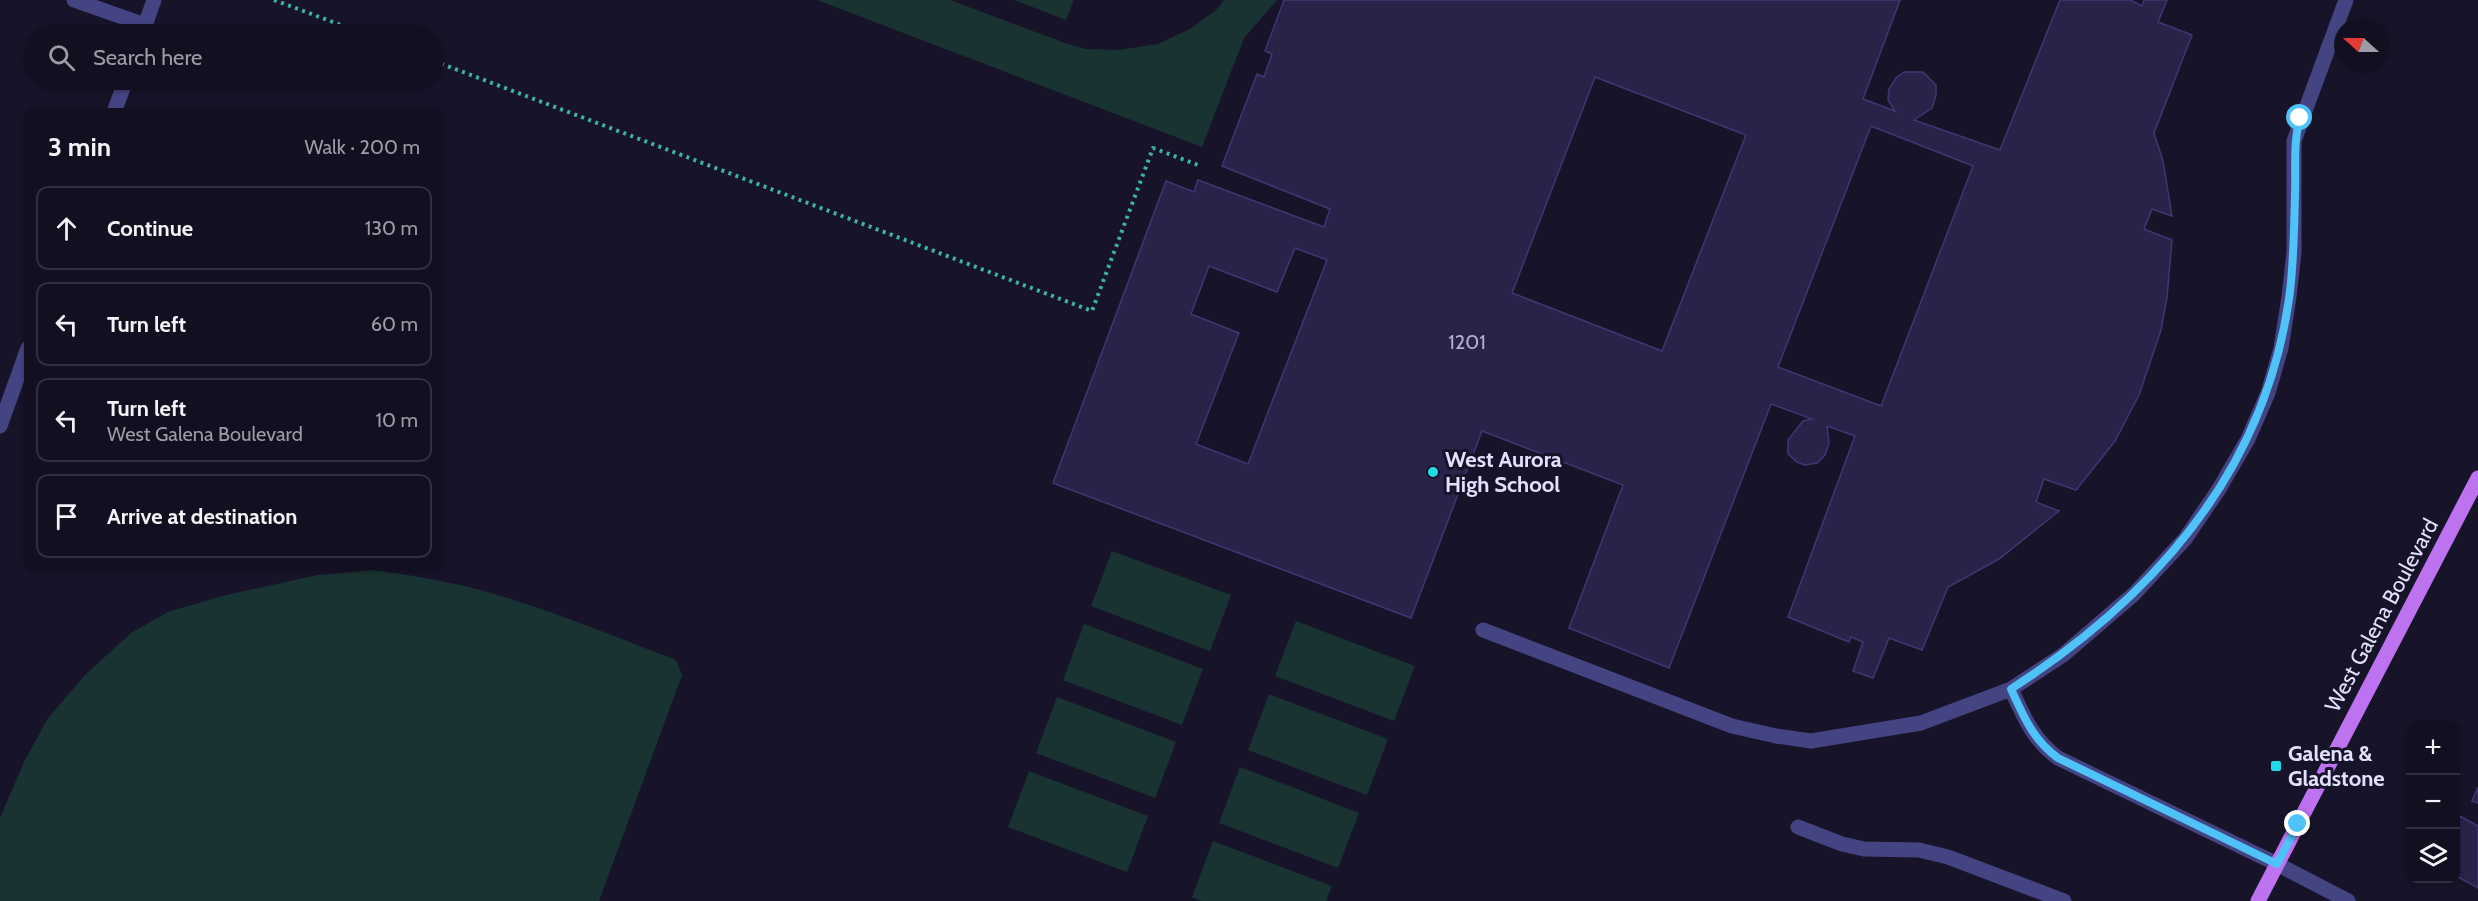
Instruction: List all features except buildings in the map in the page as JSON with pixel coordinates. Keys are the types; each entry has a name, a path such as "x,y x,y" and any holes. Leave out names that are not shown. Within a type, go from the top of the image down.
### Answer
{"main road":[{"name":"West Galena Boulevard","path":"2258,901 2478,478"}],"street":[{"path":"74,0 129,24"},
{"path":"145,24 154,0"},
{"path":"1483,630 1732,726 1811,741 1921,723 2011,689 2063,655 2134,594 2185,539 2219,489 2248,439 2268,393 2281,348 2294,252 2294,141 2346,0"},
{"path":"116,108 122,90"},
{"path":"0,426 24,359"},
{"path":"2011,689 2030,731 2042,747 2058,758 2348,901"},
{"path":"1798,827 1842,844 1864,849 1918,850 1948,857 2064,901"}],"path":[{"path":"274,0 338,24"},
{"path":"444,65 1092,311 1153,148 1198,165"}],"green space":[{"path":"817,0 950,0 1085,49 1119,50 1158,44 1190,29 1216,10 1224,0 1277,0 1244,38 1202,147"},
{"path":"1014,0 1074,0 1066,20"},
{"path":"1112,551 1231,595 1210,651 1091,606"},
{"path":"373,570 419,577 494,594 563,617 676,660 682,675 599,901 0,901 0,818 25,760 48,718 85,675 131,633 168,612 226,595 318,575"},
{"path":"1296,621 1415,666 1394,721 1275,676"},
{"path":"1084,624 1203,669 1182,725 1063,680"},
{"path":"1269,694 1388,739 1367,795 1248,750"},
{"path":"1057,697 1176,742 1155,798 1036,753"},
{"path":"1240,767 1359,813 1338,868 1219,823"},
{"path":"1029,771 1148,816 1127,872 1008,827"},
{"path":"1213,841 1332,886 1326,901 1202,901 1192,897"}],"place":[{"name":"West Aurora High School","path":"1433,472"},
{"name":"Galena & Gladstone","path":"2276,766"}],"route":[{"path":"2298,824 2277,864 2058,758 2042,747 2030,731 2011,689 2063,655 2134,594 2185,539 2219,489 2248,439 2268,393 2281,348 2294,252 2294,141 2300,118"}]}
